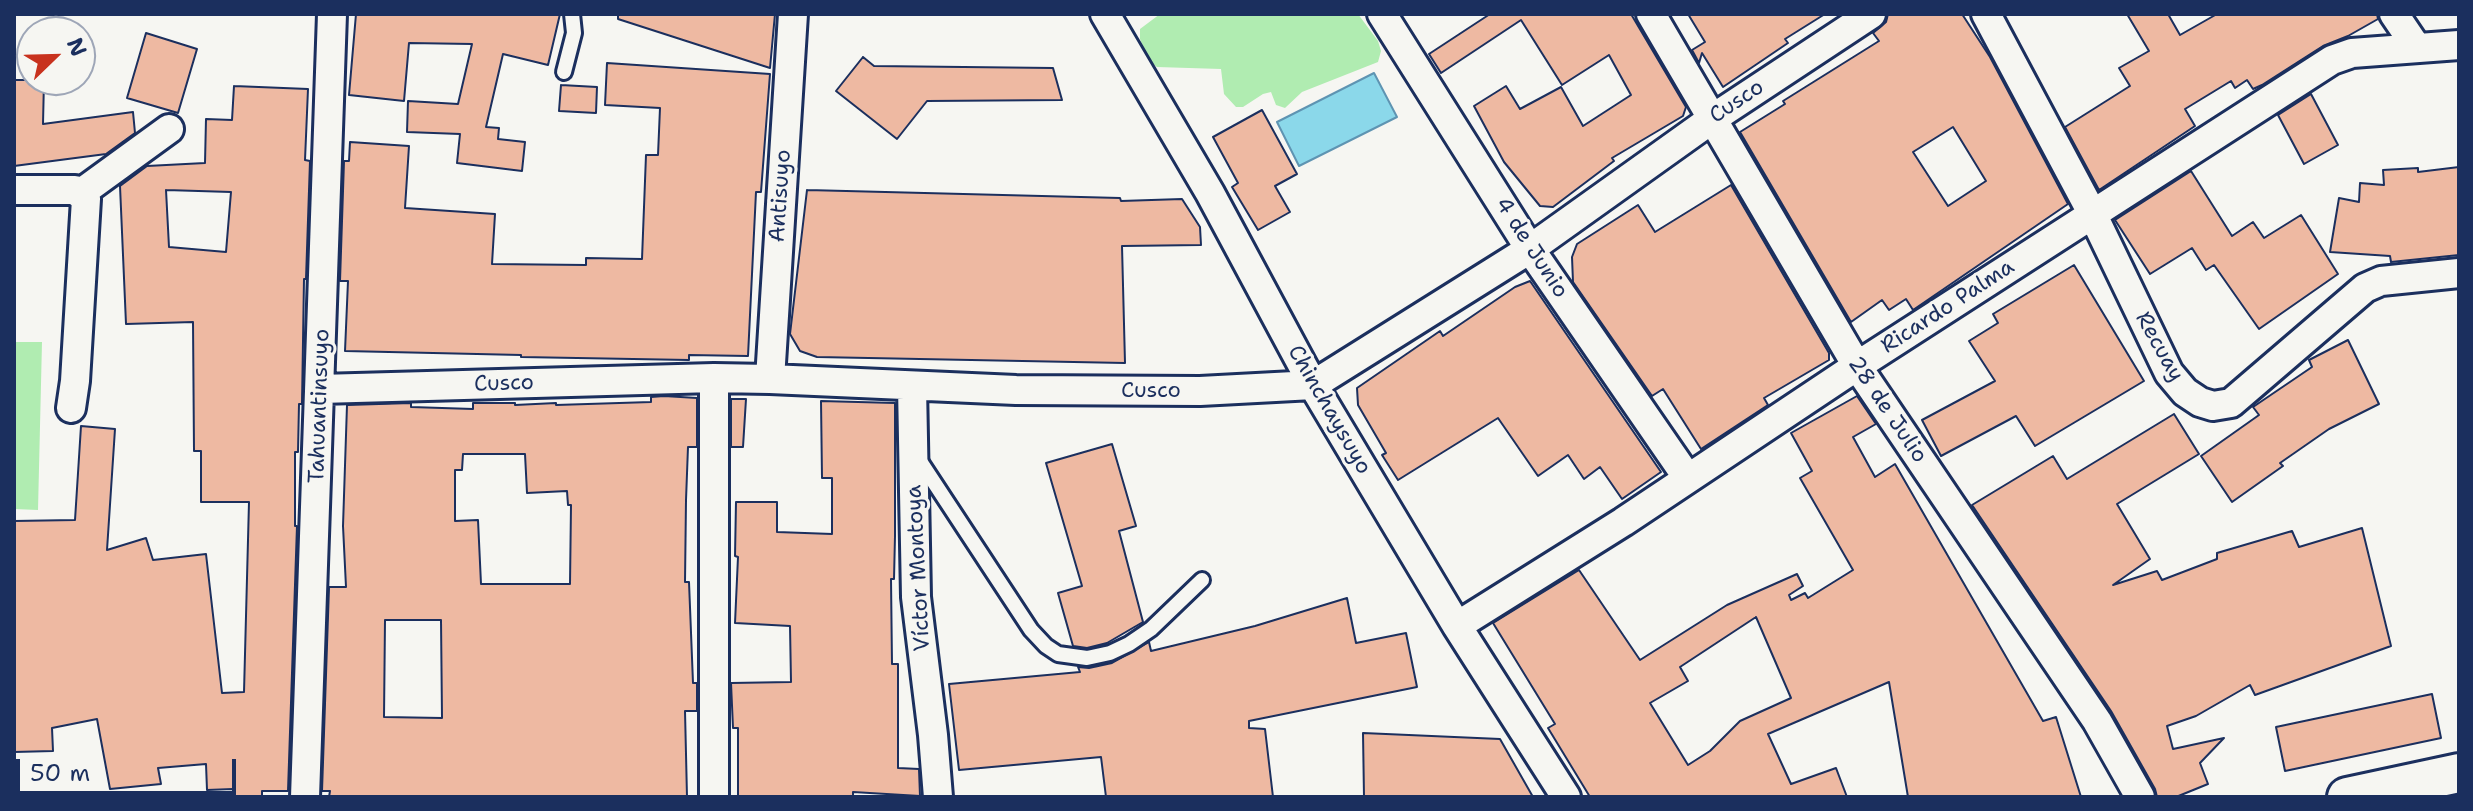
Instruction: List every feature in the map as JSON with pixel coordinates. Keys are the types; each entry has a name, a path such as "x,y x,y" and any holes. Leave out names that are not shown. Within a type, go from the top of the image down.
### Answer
{"street":[{"name":"Tahuantinsuyo","path":"305,797 332,14"},
{"name":"Antisuyo","path":"770,379 793,14"},
{"name":"Chinchaysuyo","path":"1105,14 1210,193 1313,385 1457,626 1566,797"},
{"name":"4 de Junio","path":"1382,14 1530,249 1687,477"},
{"name":"28 de Julio","path":"1651,14 1857,366 2097,721 2140,797"},
{"name":"Cusco","path":"320,389 714,378 1016,390 1200,391 1313,385 1530,249 1712,119 1871,14"},
{"path":"2394,14 2417,48"},
{"name":"Recuay","path":"1995,17 2169,373 2185,392 2200,402 2213,406 2231,403 2365,288 2381,281 2459,273"},
{"name":"Ricardo Palma","path":"1457,626 1623,522 1857,366 2332,60 2352,53 2459,45"},
{"path":"81,193 169,129"},
{"path":"14,190 67,189 81,193 86,199 71,408"},
{"path":"714,378 714,797"},
{"name":"Víctor Montoya","path":"912,386 916,597 938,797"},
{"path":"2347,797 2459,773"}],"lane":[{"path":"564,72 574,33 572,14"},
{"path":"913,451 1031,630 1058,654 1087,658 1110,653 1129,644 1151,629 1202,580"}],"green space":[{"path":"1160,14 1358,14 1378,41 1381,51 1378,62 1302,92 1285,108 1276,105 1271,92 1243,107 1236,107 1224,94 1221,69 1157,67 1148,60 1140,39 1140,29"},
{"path":"14,342 42,342 38,510 14,509"}],"water":[{"path":"1374,73 1397,117 1299,166 1277,122"}],"building":[{"path":"356,14 560,14 548,65 503,54 486,127 499,128 498,139 525,142 522,171 457,163 460,134 407,132 408,101 458,104 472,44 409,43 404,101 349,95"},
{"path":"618,14 775,14 770,68 618,19"},
{"path":"1490,14 1631,14 1686,107 1683,116 1612,158 1614,161 1553,207 1540,206 1504,162 1474,106 1506,86 1520,109 1561,87 1583,126 1631,95 1609,55 1562,85 1521,20 1441,73 1429,54"},
{"path":"1688,14 1825,14 1785,39 1788,43 1723,87 1702,53 1699,63 1692,50 1705,42"},
{"path":"1888,14 1962,14 1990,57 2068,204 1913,310 1906,299 1889,310 1882,300 1851,322 1740,132 1879,41 1873,33 1886,22","holes":["1953,127 1986,181 1948,206 1913,152"]},
{"path":"2127,14 2168,14 2180,35 2217,14 2377,14 2378,19 2323,46 2262,85 2253,89 2247,80 2235,88 2231,81 2185,109 2195,126 2099,190 2065,127 2130,86 2119,68 2149,51"},
{"path":"146,33 197,49 178,113 127,98"},
{"path":"863,57 874,66 1053,68 1062,100 927,101 897,139 836,91"},
{"path":"607,63 770,74 761,192 756,192 748,356 689,355 689,360 345,351 348,281 340,281 344,161 349,161 350,142 409,146 405,208 495,214 492,264 586,265 586,258 642,259 646,155 658,155 660,108 605,105"},
{"path":"14,80 16,96 44,96 43,124 133,112 135,133 106,154 14,166"},
{"path":"561,85 597,87 596,113 559,111"},
{"path":"234,86 308,89 305,160 310,161 302,404 299,404 298,452 295,452 297,526 288,791 262,791 262,796 233,797 233,789 207,790 206,764 158,768 161,784 110,789 97,719 52,728 53,751 14,752 14,521 75,520 81,426 115,429 107,550 146,538 153,560 206,554 222,693 244,692 249,502 201,502 201,451 194,451 193,322 126,324 120,186 147,166 205,163 206,119 232,120","holes":["166,190 231,192 226,252 169,247"]},
{"path":"2311,94 2338,145 2304,164 2278,115"},
{"path":"1262,110 1297,174 1275,186 1290,212 1258,230 1232,187 1238,183 1213,137"},
{"path":"2459,167 2459,255 2391,262 2390,256 2330,252 2339,198 2359,202 2360,183 2384,185 2383,170 2418,168 2418,172"},
{"path":"2191,171 2232,236 2253,222 2264,238 2301,215 2338,274 2259,329 2214,265 2206,270 2192,248 2150,274 2115,220"},
{"path":"1731,185 1829,353 1829,360 1764,398 1768,405 1701,449 1663,389 1652,396 1573,282 1572,257 1577,244 1638,205 1655,232"},
{"path":"807,190 1120,198 1121,201 1182,199 1200,227 1201,245 1122,246 1125,363 817,357 800,351 790,334"},
{"path":"2074,265 2144,381 2035,446 2016,416 1941,456 1922,420 1995,381 1969,341 1998,323 1993,314"},
{"path":"1530,281 1661,472 1622,499 1600,467 1584,479 1568,455 1538,476 1498,418 1398,480 1358,405 1357,388 1440,331 1443,336 1515,287"},
{"path":"2348,340 2379,404 2329,429 2232,502 2201,456 2259,415 2253,407 2312,367 2309,360"},
{"path":"1857,396 1876,424 1853,437 1875,477 1895,464 2043,721 2056,717 2081,797 1908,797 1889,682 1768,734 1791,784 1836,768 1847,797 1590,797 1548,728 1555,724 1493,623 1579,570 1640,660 1727,605 1797,574 1803,586 1789,595 1791,600 1805,593 1808,598 1853,570 1800,478 1812,471 1791,433","holes":["1756,617 1791,698 1740,721 1710,751 1688,765 1650,703 1688,681 1680,667"]},
{"path":"651,397 697,398 697,447 688,447 686,500 685,582 689,582 693,683 697,683 697,711 685,711 687,797 329,797 330,791 322,791 329,587 346,587 343,526 347,405 411,403 411,407 473,409 473,403 556,405 651,402","holes":["463,454 525,454 527,493 567,491 568,505 571,505 570,584 481,584 478,520 455,521 455,470 462,470","385,620 441,620 442,718 384,717"]},
{"path":"731,399 746,399 743,447 731,447"},
{"path":"821,401 895,403 895,536 894,579 891,579 892,664 898,664 898,768 919,769 920,796 853,792 853,797 738,797 738,728 733,728 731,683 791,682 790,626 735,623 738,557 735,556 736,502 777,502 777,532 832,534 832,478 822,478"},
{"path":"2174,414 2199,454 2117,504 2150,559 2113,585 2157,571 2162,580 2217,559 2217,553 2292,531 2299,547 2362,528 2391,646 2255,695 2250,685 2196,716 2167,726 2173,749 2224,738 2200,763 2208,784 2176,797 2157,797 2111,711 1972,505 2053,456 2067,479"},
{"path":"1112,444 1136,526 1119,531 1143,622 1107,643 1087,648 1073,646 1058,593 1082,586 1046,463"},
{"path":"1347,598 1356,643 1406,633 1417,687 1249,721 1249,728 1265,729 1273,797 1106,797 1101,757 959,770 949,684 1080,672 1078,667 1112,663 1149,642 1151,651 1255,626"},
{"path":"2432,694 2441,738 2285,771 2276,727"},
{"path":"1363,733 1500,739 1533,797 1364,797"}]}
